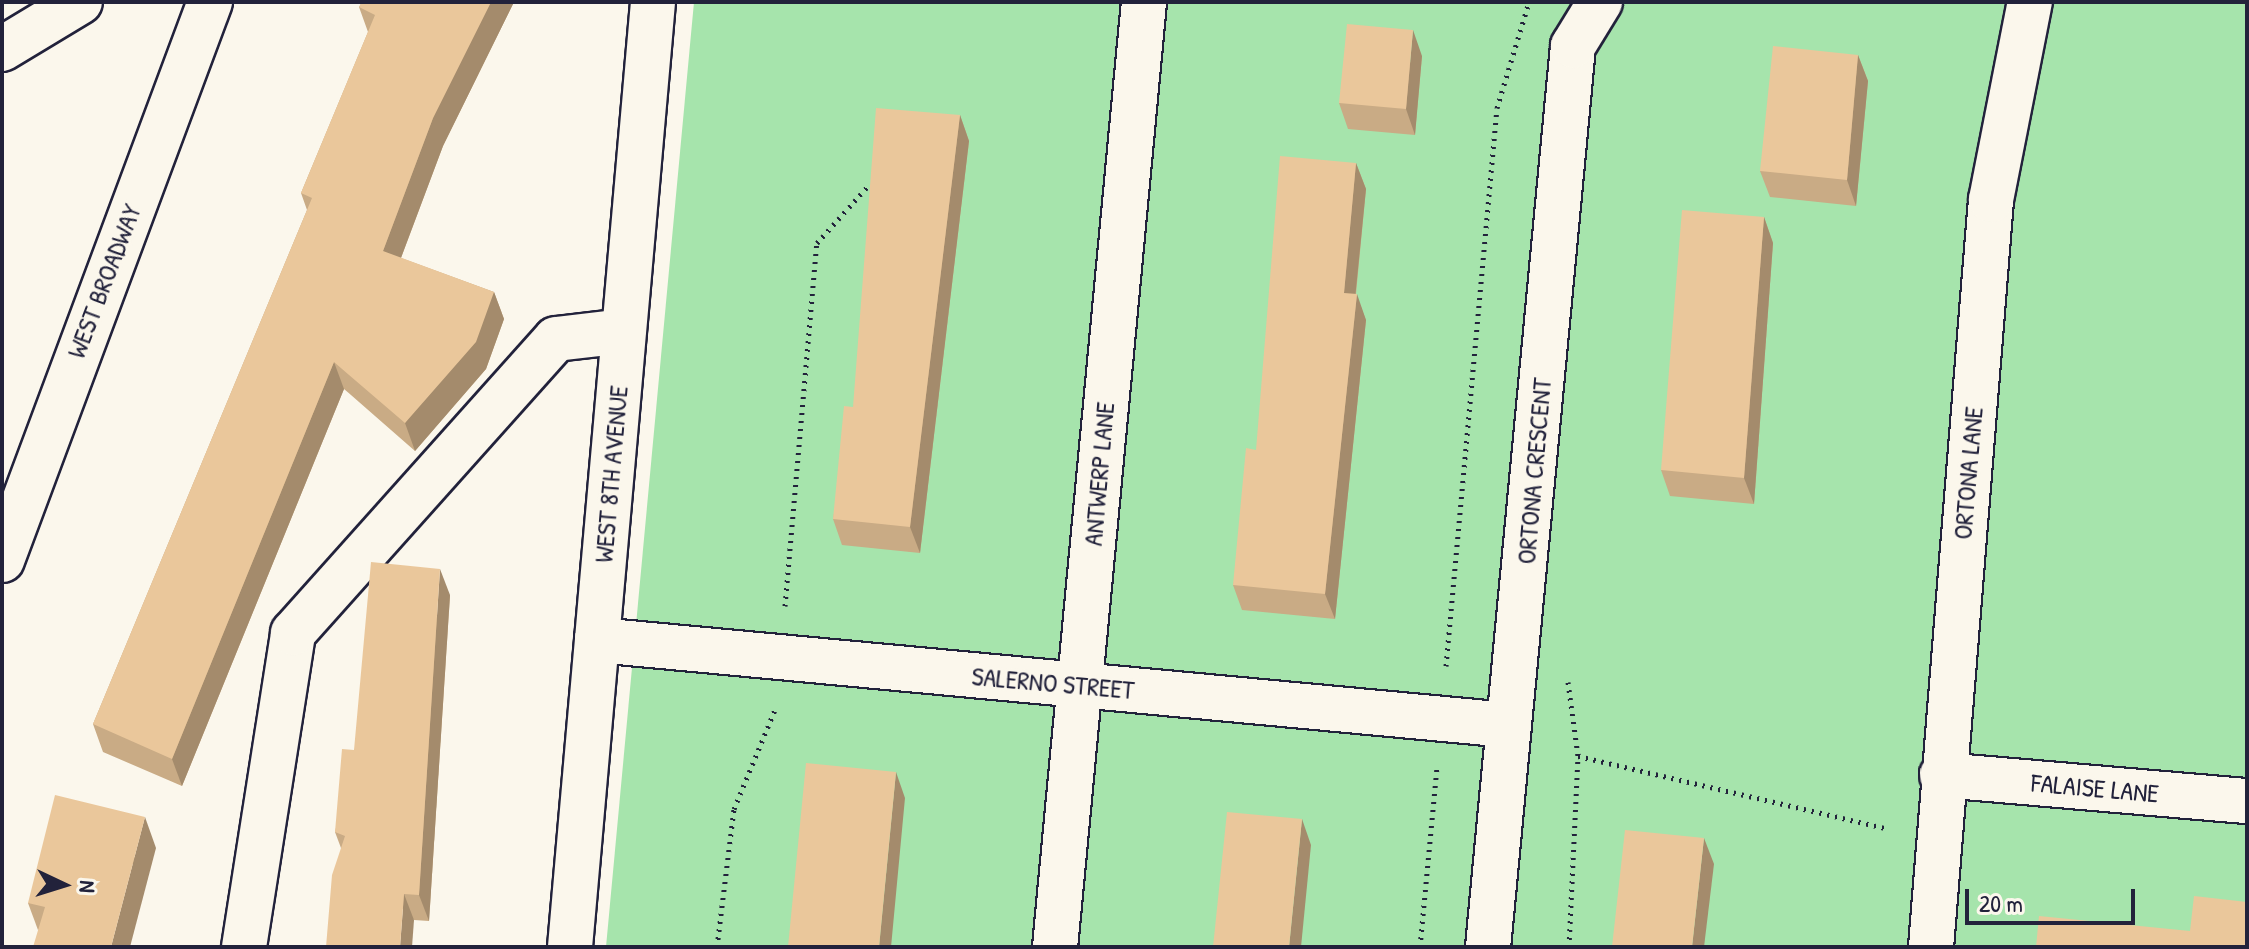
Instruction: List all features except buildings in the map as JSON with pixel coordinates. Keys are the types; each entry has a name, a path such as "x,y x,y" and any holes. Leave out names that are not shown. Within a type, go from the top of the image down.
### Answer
{"street":[{"path":"2,49 80,2"},
{"name":"WEST BROADWAY","path":"2,560 210,2"},
{"name":"WEST 8TH AVENUE","path":"570,947 653,2"},
{"name":"ANTWERP LANE","path":"1055,947 1144,2"},
{"name":"ORTONA CRESCENT","path":"1488,947 1573,46 1600,2"},
{"name":"ORTONA LANE","path":"1931,947 1942,775 1991,200 2030,2"},
{"path":"244,947 293,633 556,339 624,331"},
{"name":"SALERNO STREET","path":"597,640 1508,725"},
{"name":"FALAISE LANE","path":"1942,775 2247,801"}],"path":[{"path":"1420,947 1488,182 1497,108 1529,2"},
{"path":"717,947 734,809 775,722 817,243 867,187"},
{"path":"1566,668 1578,756 1569,947"},
{"path":"1578,756 1938,840"}],"green space":[{"path":"694,2 2247,2 2247,947 606,947"}]}
